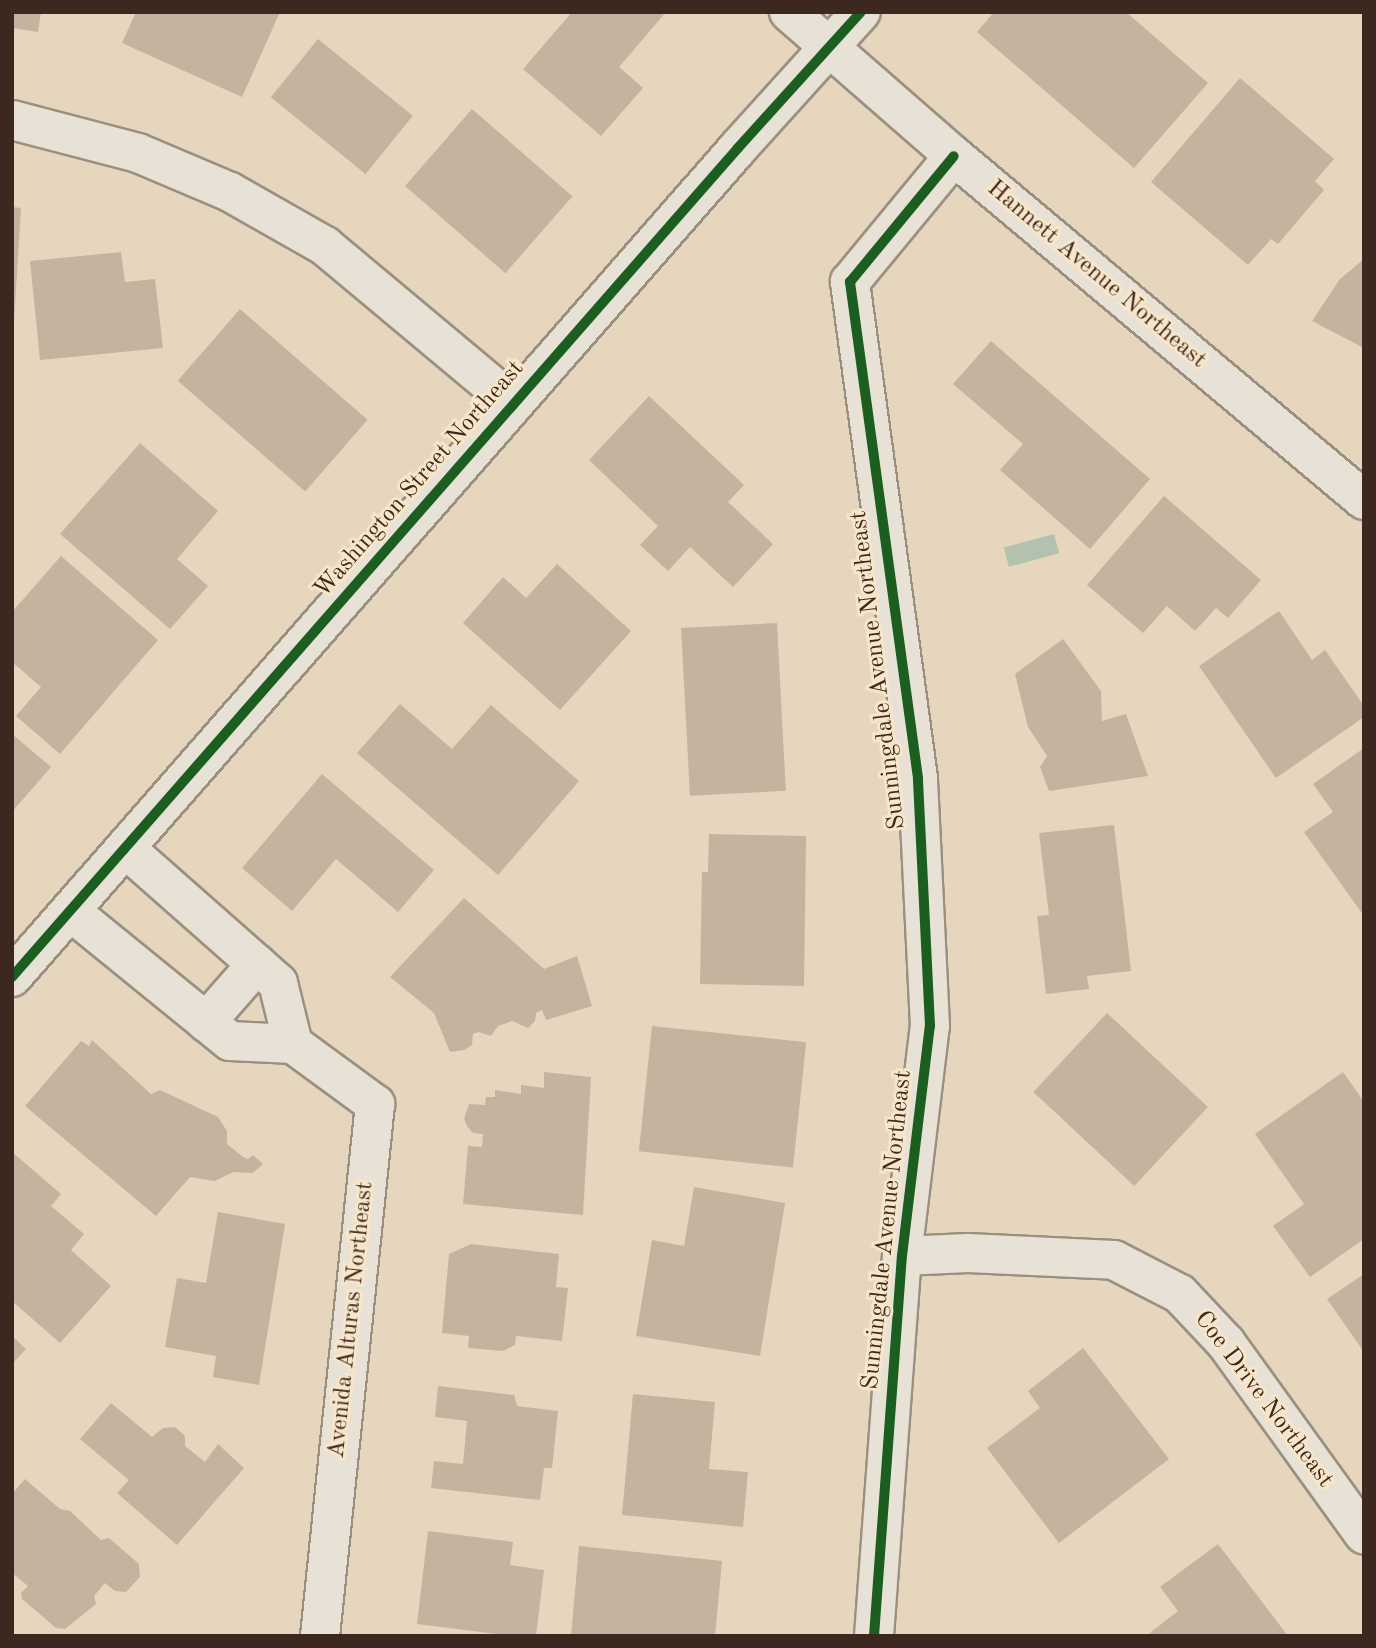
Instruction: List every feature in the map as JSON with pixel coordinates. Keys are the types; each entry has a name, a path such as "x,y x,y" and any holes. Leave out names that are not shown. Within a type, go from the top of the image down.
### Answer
{"street":[{"path":"789,12 829,48"},
{"name":"Washington Street Northeast","path":"12,977 861,12"},
{"name":"Hannett Avenue Northeast","path":"829,48 1364,500"},
{"path":"12,120 138,153 230,192 325,246 514,404"},
{"name":"Sunningdale Avenue Northeast","path":"874,1636 902,1256 929,1026 918,778 850,282 954,156"},
{"path":"70,911 230,1041 293,1044 278,983 125,848"},
{"path":"206,1022 257,964"},
{"name":"Avenida Alturas Northeast","path":"293,1044 375,1104 312,1635"},
{"name":"Coe Drive Northeast","path":"902,1256 968,1253 1114,1260 1180,1294 1226,1343 1364,1534"}],"shaded area":[{"path":"1054,534 1059,553 1009,567 1004,547"}],"building":[{"path":"12,12 41,12 38,32 12,28"},
{"path":"136,12 280,12 242,97 122,43"},
{"path":"572,12 666,12 619,67 643,88 601,136 523,69"},
{"path":"994,12 1126,12 1208,83 1134,168 977,32"},
{"path":"318,39 413,116 366,174 271,97"},
{"path":"1240,78 1334,159 1315,181 1324,190 1278,244 1271,239 1248,265 1151,182"},
{"path":"472,109 572,196 505,273 405,186"},
{"path":"12,207 21,208 14,321 12,321"},
{"path":"121,252 125,282 155,279 163,348 40,360 30,261"},
{"path":"1364,259 1364,348 1312,321 1340,279"},
{"path":"240,309 368,420 305,492 178,381"},
{"path":"991,341 1150,479 1090,549 1000,470 1023,444 953,384"},
{"path":"649,396 744,485 728,502 773,544 733,587 690,547 668,571 640,545 658,526 589,460"},
{"path":"140,443 218,511 177,559 208,586 170,629 60,534"},
{"path":"1164,496 1261,580 1228,618 1216,608 1195,631 1167,606 1143,633 1087,585"},
{"path":"61,556 158,640 60,754 16,716 41,687 12,662 12,612"},
{"path":"557,564 631,631 560,710 463,623 503,577 526,598"},
{"path":"1279,611 1312,660 1325,650 1364,706 1364,717 1276,778 1199,666"},
{"path":"777,623 786,791 690,796 681,628"},
{"path":"1063,639 1101,691 1102,721 1126,714 1148,776 1049,791 1040,767 1047,756 1028,727 1015,674"},
{"path":"400,704 452,749 491,705 579,781 498,875 357,753"},
{"path":"12,734 51,767 12,812"},
{"path":"1364,748 1364,916 1304,832 1333,812 1313,784"},
{"path":"322,774 434,870 398,912 336,859 292,911 242,868"},
{"path":"1114,825 1131,971 1087,976 1089,989 1046,994 1037,916 1049,915 1039,833"},
{"path":"709,834 806,836 804,986 700,984 702,872 708,872"},
{"path":"464,898 544,969 577,956 592,1006 546,1020 542,1010 536,1013 535,1021 528,1028 512,1021 498,1026 491,1036 479,1032 473,1034 472,1045 464,1050 450,1052 434,1013 390,977"},
{"path":"1107,1013 1208,1107 1134,1186 1033,1092"},
{"path":"652,1026 806,1042 793,1168 639,1151"},
{"path":"92,1040 151,1094 160,1090 218,1117 227,1131 227,1144 243,1157 248,1159 253,1155 263,1164 253,1173 233,1172 215,1181 190,1177 156,1216 25,1106 81,1041 89,1046"},
{"path":"544,1072 591,1077 583,1215 463,1204 468,1146 482,1147 483,1134 473,1133 467,1126 464,1119 469,1104 485,1105 486,1097 495,1097 495,1090 521,1094 521,1085 544,1088"},
{"path":"1343,1072 1364,1102 1364,1239 1310,1277 1273,1226 1304,1204 1255,1134"},
{"path":"12,1152 61,1194 51,1206 84,1234 71,1250 111,1286 60,1343 12,1301"},
{"path":"694,1187 785,1203 760,1356 636,1336 652,1240 684,1246"},
{"path":"218,1212 285,1224 259,1385 213,1377 216,1356 165,1347 177,1278 206,1283"},
{"path":"471,1244 559,1254 556,1287 568,1288 562,1341 516,1336 515,1345 503,1351 468,1348 469,1336 442,1333 449,1254"},
{"path":"1364,1274 1364,1352 1327,1299"},
{"path":"12,1336 26,1349 12,1364"},
{"path":"1083,1348 1169,1459 1059,1543 987,1448 1040,1408 1028,1391"},
{"path":"438,1386 514,1395 517,1406 558,1411 552,1468 544,1468 540,1500 431,1488 434,1461 463,1464 467,1421 435,1417"},
{"path":"633,1394 715,1402 709,1469 748,1472 743,1527 622,1515"},
{"path":"111,1403 152,1437 163,1428 175,1427 185,1436 185,1446 205,1462 218,1444 244,1468 177,1545 117,1493 129,1480 80,1439"},
{"path":"25,1479 60,1509 70,1511 101,1540 109,1538 139,1564 140,1577 126,1592 115,1591 105,1583 94,1596 96,1604 65,1629 56,1628 22,1599 21,1593 28,1586 12,1573 12,1494"},
{"path":"428,1531 513,1542 510,1565 544,1570 536,1636 511,1636 417,1624"},
{"path":"1218,1544 1288,1636 1146,1636 1178,1611 1160,1587"},
{"path":"579,1546 722,1561 715,1636 571,1636"}],"cycle path":[{"path":"12,977 738,148 861,12"},
{"path":"874,1636 902,1256 930,1026 918,778 850,282 954,156"}]}
